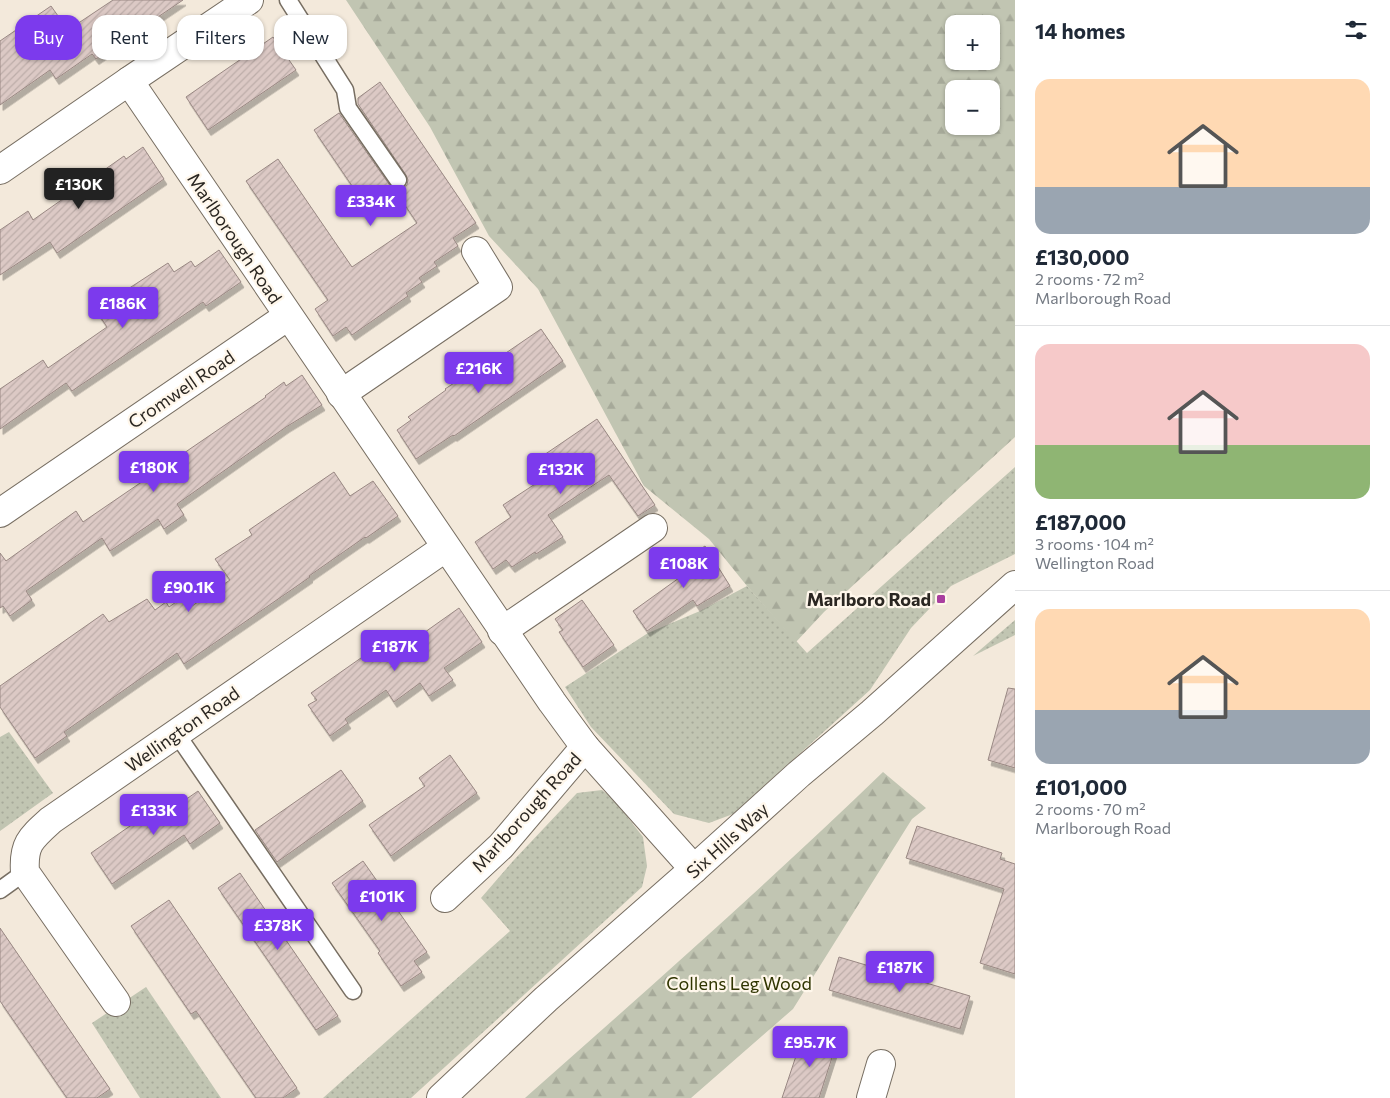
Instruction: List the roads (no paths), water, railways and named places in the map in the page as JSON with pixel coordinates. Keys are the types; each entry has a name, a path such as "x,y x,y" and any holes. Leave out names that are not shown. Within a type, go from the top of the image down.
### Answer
{"street":[{"path":"0,170 249,0"},
{"name":"Marlborough Road","path":"129,81 445,548 552,702 585,747 694,869"},
{"path":"341,394 498,287 476,251"},
{"name":"Cromwell Road","path":"0,513 288,316"},
{"path":"502,631 653,528"},
{"name":"Wellington Road","path":"25,872 24,858 27,844 51,820 445,548"},
{"name":"Six Hills Way","path":"441,1098 546,999 1015,585"},
{"name":"Marlborough Road","path":"445,898 501,846 585,747"},
{"path":"25,872 116,1002"},
{"path":"871,1098 881,1064"}],"lane":[{"path":"288,0 345,90 348,108 398,180"},
{"path":"176,733 353,991"},
{"path":"0,890 25,872"}],"place":[{"name":"Marlboro Road","path":"941,599"}],"park label":[{"name":"Collens Leg Wood","path":"739,983"}]}
